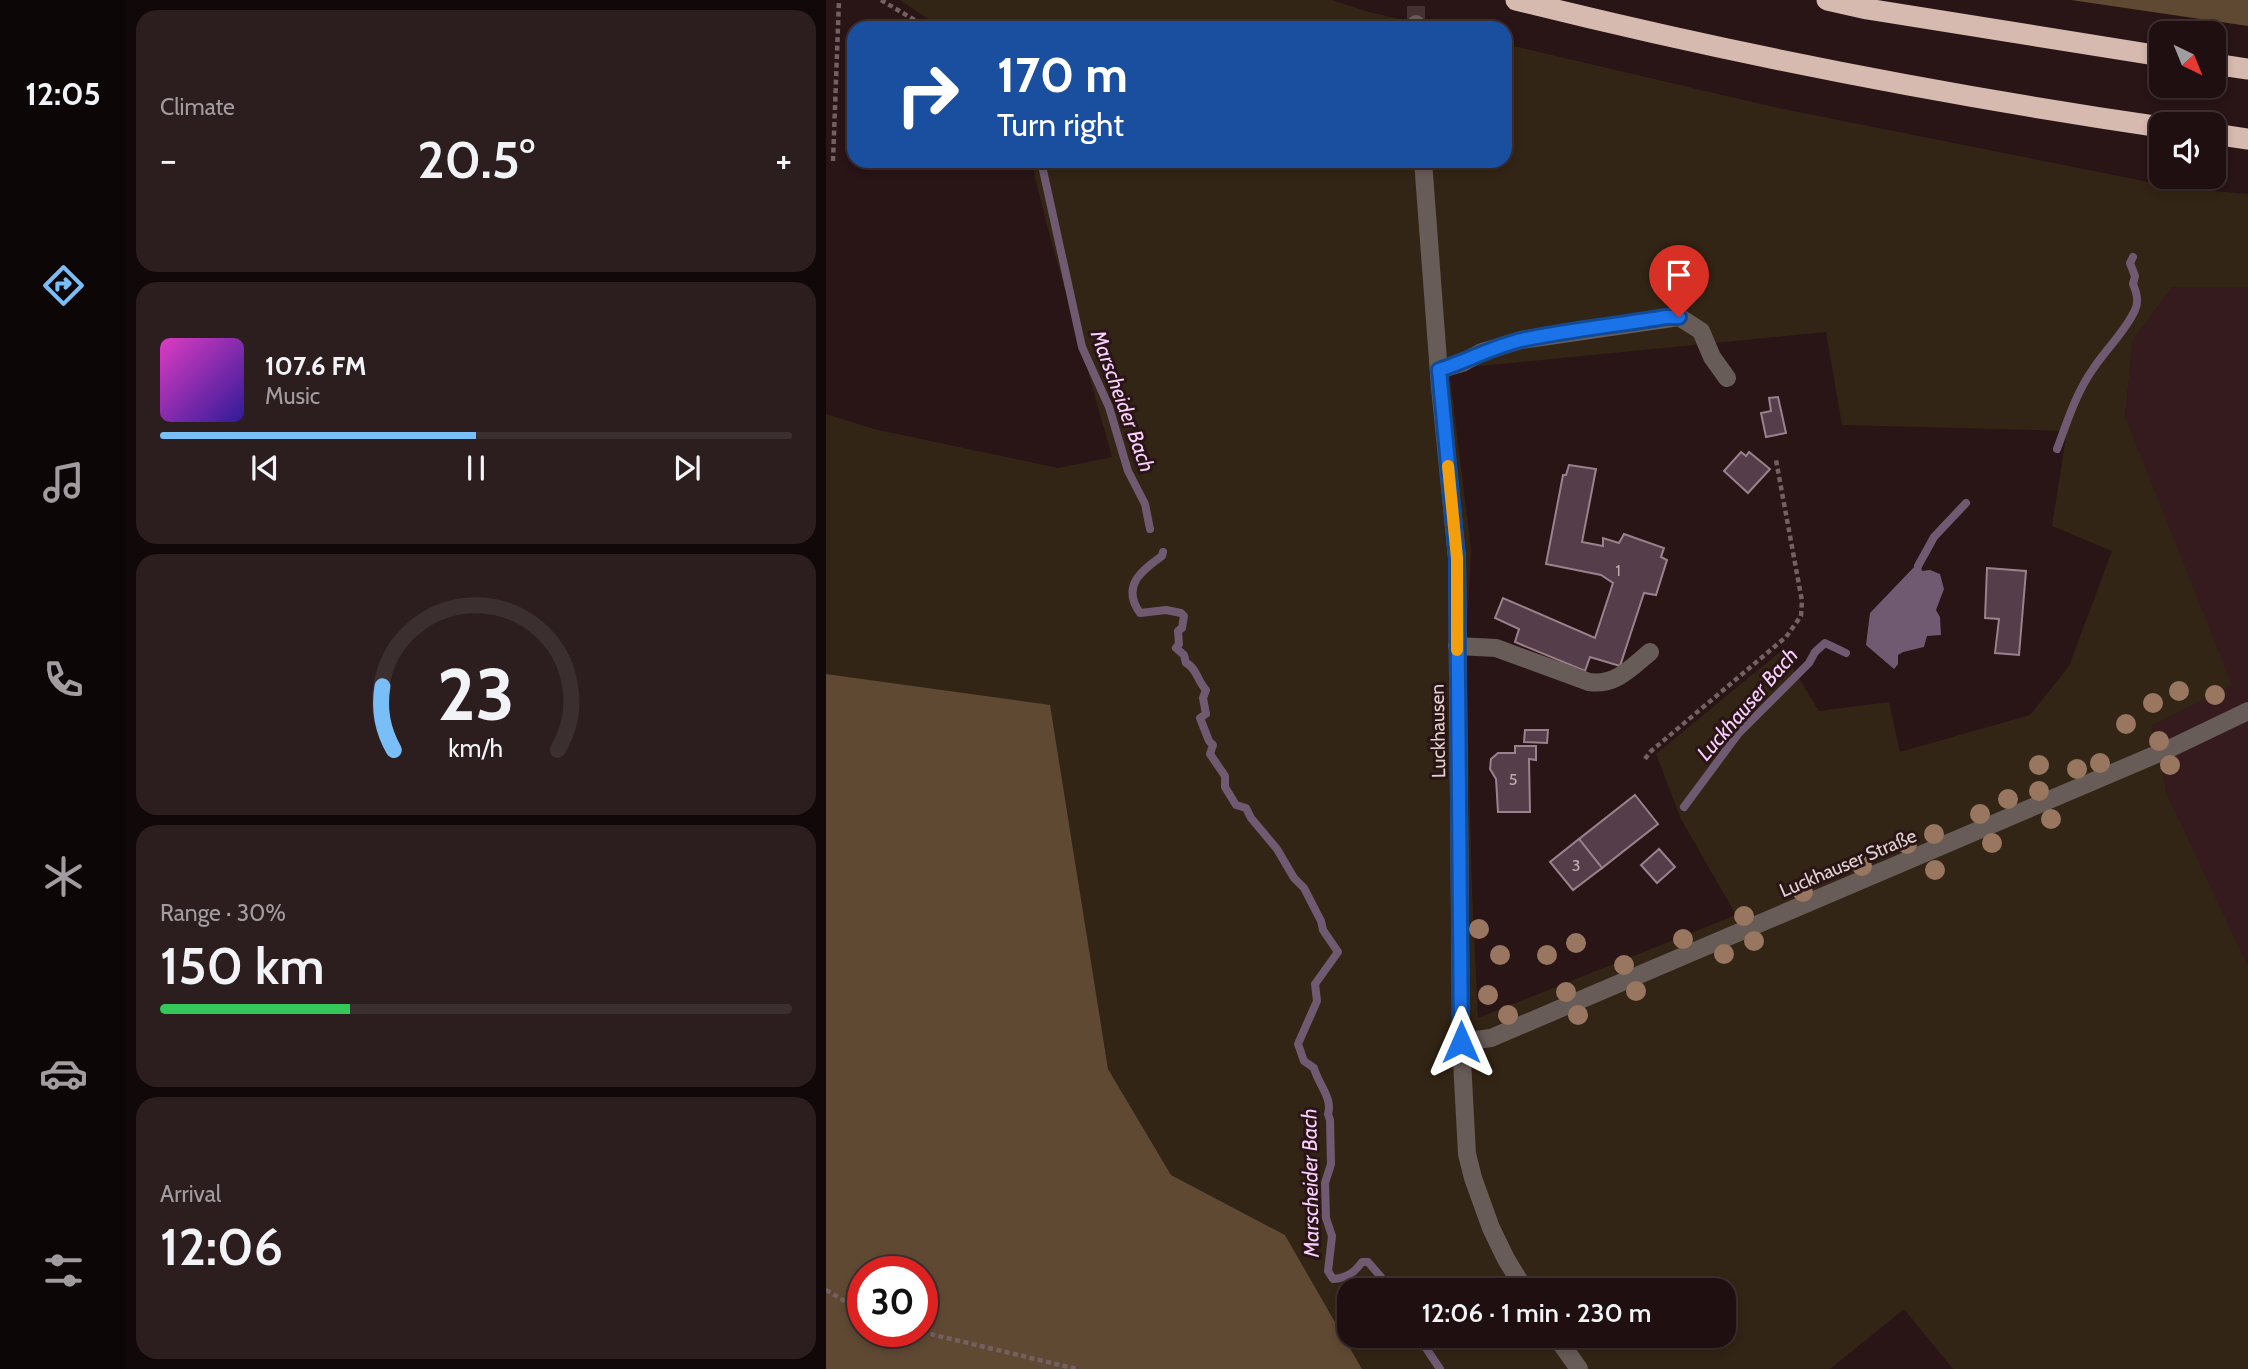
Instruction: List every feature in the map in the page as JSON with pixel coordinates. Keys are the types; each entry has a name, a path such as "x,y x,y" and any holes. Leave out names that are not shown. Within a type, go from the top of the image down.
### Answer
{"highway":[{"path":"1516,0 1609,23 1864,77 2149,125"},
{"path":"1827,0 1867,9 2149,54"},
{"path":"2226,66 2248,69"},
{"path":"2226,136 2248,139"}],"street":[{"name":"Luckhausen","path":"1424,168 1457,558 1461,1042 1467,1154 1473,1178 1496,1238 1518,1278"},
{"path":"1439,370 1482,352 1521,340 1679,317 1701,331 1712,356 1727,378"},
{"path":"1457,646 1496,648 1599,684 1622,676 1650,652"},
{"name":"Luckhauser Straße","path":"1461,1042 1491,1038 2171,748 2248,712"},
{"path":"1564,1348 1579,1369"}],"path":[{"path":"833,161 839,0"},
{"path":"881,0 916,21"},
{"path":"1645,759 1650,751 1786,637 1801,617 1802,601 1776,460"},
{"path":"826,1290 847,1302"},
{"path":"938,1336 1077,1369"}],"shaded area":[{"path":"900,0 1332,0 1408,21 931,21"},
{"path":"2071,0 2248,0 2248,26"},
{"path":"1512,46 1778,108 2149,182 2149,189 2248,194 2248,287 2172,287 2133,340 2125,416 2232,685 2152,726 2167,794 2248,966 2248,1369 1953,1369 1904,1309 1830,1369 1362,1369 1350,1348 1736,1348 1736,1278 1337,1278 1337,1325 1285,1235 1171,1175 1108,1069 1047,705 826,674 826,414 874,429 1058,468 1112,457 1033,168 1512,168","holes":["1826,332 1842,425 2067,431 2052,526 2112,551 2069,666 2030,715 1900,752 1889,702 1819,711 1782,650 1656,754 1681,819 1736,915 1478,1018 1466,647 1471,549 1449,369"]},
{"path":"2172,287 2248,287 2248,966 2167,794 2152,726 2231,685 2125,416 2133,340"},
{"path":"1916,565 1921,567 1922,571 1930,570 1940,574 1944,589 1936,610 1940,617 1941,635 1927,636 1924,647 1898,655 1898,664 1894,669 1866,645 1870,613"},
{"path":"826,674 1050,705 1108,1069 1171,1175 1285,1235 1337,1325 1337,1348 1350,1348 1362,1369 826,1369"}],"building":[{"path":"1778,397 1786,433 1766,437 1761,413 1771,411 1769,398"},
{"path":"1741,452 1746,456 1749,452 1770,469 1748,493 1724,471"},
{"path":"1569,465 1596,469 1582,542 1603,546 1603,538 1619,543 1624,534 1664,548 1661,557 1667,560 1656,595 1644,593 1620,666 1590,657 1585,671 1515,642 1519,629 1495,618 1503,598 1595,638 1613,583 1601,575 1546,564 1563,475 1566,475"},
{"path":"1987,568 2026,571 2019,655 1995,653 1999,619 1985,618"},
{"path":"1525,730 1548,730 1547,743 1524,742"},
{"path":"1515,746 1536,746 1536,760 1529,759 1530,812 1498,812 1496,779 1490,769 1491,759 1498,753 1515,753"},
{"path":"1635,795 1658,824 1602,868 1579,839"},
{"path":"1579,839 1602,868 1573,890 1550,862"},
{"path":"1659,849 1675,867 1657,883 1641,865"}],"waterway":[{"name":"Marscheider Bach","path":"1043,168 1082,347 1109,407 1128,471 1145,504 1150,529"},
{"name":"Luckhauser Bach","path":"2057,449 2072,408 2087,378 2126,326 2136,307 2137,297 2133,284 2135,276 2130,263 2133,257"},
{"name":"Luckhauser Bach","path":"1918,566 1934,537 1966,503"},
{"name":"Marscheider Bach","path":"1163,552 1136,580 1132,595 1135,603 1140,613 1166,610 1184,616 1182,628 1178,631 1179,644 1176,648 1184,655 1186,663 1206,690 1203,698 1206,714 1200,718 1213,745 1210,754 1225,776 1225,787 1236,805 1246,808 1277,849 1294,878 1304,888 1323,930 1338,952 1315,984 1317,1001 1298,1044 1304,1061 1314,1068 1329,1108 1331,1164 1325,1183 1326,1218 1332,1236 1328,1271 1333,1279 1337,1278"},
{"name":"Luckhauser Bach","path":"1684,807 1738,734 1809,663 1815,652 1825,643 1846,653"},
{"name":"Marscheider Bach","path":"1338,1278 1353,1272 1362,1262 1368,1262 1381,1278"},
{"name":"Marscheider Bach","path":"1426,1348 1440,1369"}],"tunnel":[{"path":"1416,0 1416,21"}],"slow traffic":[{"path":"1448,466 1457,558 1457,650"}],"route":[{"path":"1461,1042 1457,558 1439,370 1482,352 1521,340 1679,317"}]}
